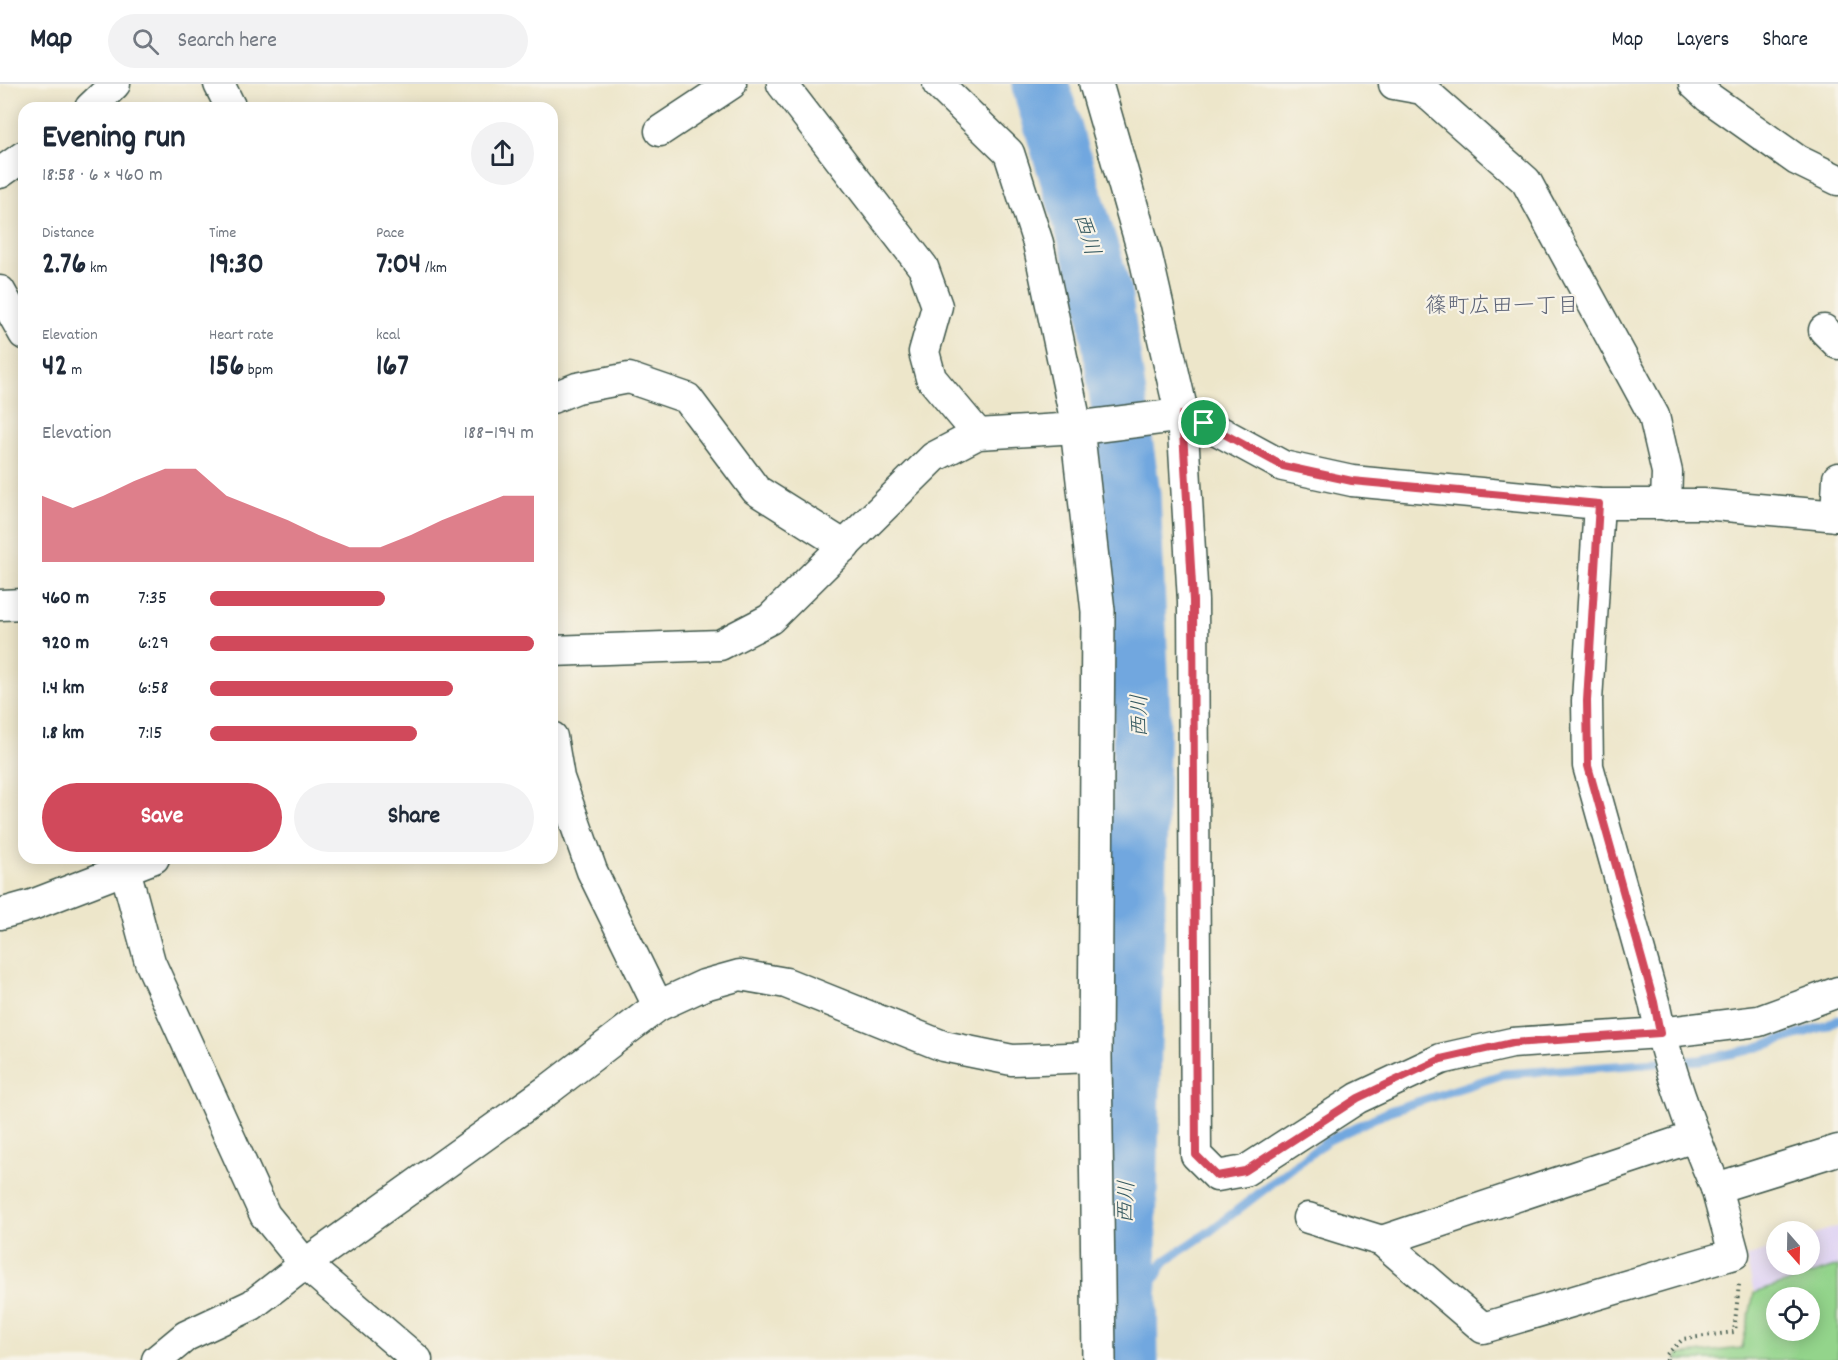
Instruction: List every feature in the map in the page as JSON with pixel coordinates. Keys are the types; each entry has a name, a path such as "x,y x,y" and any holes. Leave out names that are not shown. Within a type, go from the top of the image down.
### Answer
{"street":[{"path":"96,102 115,84"},
{"path":"219,84 228,102"},
{"path":"660,131 731,84"},
{"path":"782,84 923,267 937,306 924,352 931,378 978,434"},
{"path":"938,84 1009,153 1038,243 1086,427 1098,611 1095,1058 1098,1359"},
{"path":"1096,84 1145,254 1171,416 1193,601 1196,1155 1217,1176 1245,1171 1358,1098 1441,1059 1512,1043 1660,1033 1759,1021 1838,992"},
{"path":"1394,84 1422,89 1526,181 1654,416 1666,472 1666,505"},
{"path":"1694,84 1708,97 1797,160 1838,180"},
{"path":"0,173 18,160"},
{"path":"0,291 18,323"},
{"path":"558,396 577,388 630,378 687,398 756,490 845,546"},
{"path":"558,651 720,645 770,619 934,457 978,434 1086,427 1171,416 1204,423 1283,466 1340,478 1599,504 1703,504 1837,516 1838,478"},
{"path":"1308,1218 1382,1241 1483,1328 1734,1254 1716,1188 1694,1137 1660,1033 1654,1002 1588,766 1587,701 1599,504"},
{"path":"0,605 18,604"},
{"path":"558,784 591,871 658,1006"},
{"path":"0,914 32,905 121,864"},
{"path":"123,864 150,962 265,1215 305,1264 417,1360"},
{"path":"157,1360 186,1336 252,1305 305,1264 538,1097 658,1006 704,985 740,975 786,983 943,1046 1012,1060 1095,1058"},
{"path":"1382,1241 1694,1137"},
{"path":"1716,1188 1838,1150"}],"path":[{"path":"1666,1360 1666,1355 1683,1339 1734,1332 1740,1280 1734,1254"}],"shaded area":[{"path":"1838,1226 1838,1360 1677,1360 1677,1355 1742,1348 1754,1293 1746,1257 1766,1250 1766,1275 1820,1275 1820,1232"}],"green space":[{"path":"1838,1266 1838,1360 1677,1360 1677,1355 1742,1348 1754,1293 1766,1289 1766,1341 1820,1341 1820,1287 1773,1287 1810,1275 1820,1275 1820,1272"}],"waterway":[{"name":"西川","path":"1040,84 1103,292 1132,495 1142,714 1128,1232 1130,1360"},
{"path":"1129,1323 1165,1261 1210,1231 1327,1141 1389,1111 1504,1074 1700,1060 1749,1050 1828,1025 1838,1019"}],"district":[{"name":"篠町広田一丁目","path":"1502,307"}],"route":[{"path":"1182,415 1204,423 1283,466 1352,481 1599,504 1587,701 1588,766 1654,1002 1660,1033 1512,1043 1441,1059 1358,1098 1245,1171 1217,1176 1196,1155 1193,601 1182,415"}]}
